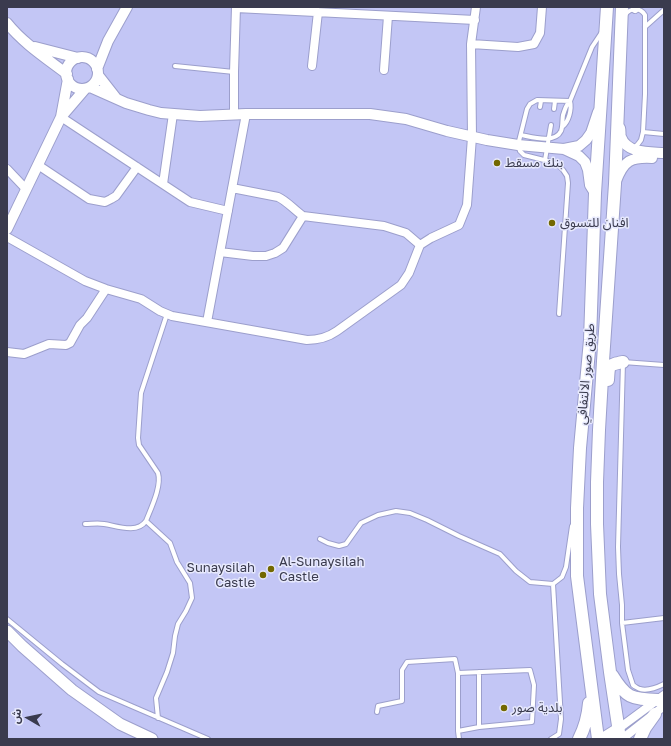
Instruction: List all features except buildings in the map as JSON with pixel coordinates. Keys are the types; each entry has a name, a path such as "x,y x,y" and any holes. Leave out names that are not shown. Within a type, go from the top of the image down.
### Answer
{"main road":[{"name":"طريق صور الالتفافي","path":"598,739 577,576 580,448 590,340 600,104 607,7"},
{"name":"طريق صور الالتفافي","path":"620,736 600,594 596,524 599,430 614,184 622,7"},
{"path":"606,312 608,342 612,354 623,362"},
{"path":"599,430 605,415 608,369 613,364 623,362"},
{"path":"7,631 72,690 120,724 147,738"},
{"path":"610,672 619,687 630,696 637,699 662,700"},
{"path":"578,739 583,732 586,722 592,684"},
{"path":"640,739 645,728 655,714"},
{"path":"602,739 620,736"}],"street":[{"path":"7,229 61,117 87,88 94,84 108,40 127,7"},
{"path":"7,237 85,281 141,299 166,314 307,340 318,340 328,337 401,285 409,273 420,245 431,238 459,225 467,205 472,137 471,44 476,7"},
{"path":"471,44 518,47 534,44 540,33 542,7"},
{"path":"234,114 236,8 318,12 344,10 388,16 475,20"},
{"path":"312,66 318,12"},
{"path":"384,70 388,16"},
{"path":"7,23 29,45 67,77 70,84 74,87 79,89 87,88 149,110 200,116 234,114 352,114 388,116 406,119 472,137 518,145 548,144 579,156 585,162 588,170 590,185 596,193"},
{"path":"61,117 67,70 71,63 82,58 108,40"},
{"path":"29,45 93,62 98,72 117,99"},
{"path":"564,149 579,146 586,140 591,133 600,104"},
{"path":"617,104 621,138 625,143 633,149 640,151 664,153"},
{"path":"163,184 173,114"},
{"path":"207,322 246,114"},
{"path":"61,117 190,202 228,211"},
{"path":"614,184 621,169 630,161 642,158 664,160"},
{"path":"38,165 89,199 105,202 116,196 137,167"},
{"path":"7,169 26,189"},
{"path":"232,188 278,197 303,216 384,226 406,233 420,245"},
{"path":"220,252 253,256 266,256 275,253 283,248 303,216"},
{"path":"7,352 24,354 49,344 66,345 70,343 80,325 87,318 106,289"},
{"path":"620,736 655,714 662,700"},
{"path":"620,736 662,700"}],"lane":[{"path":"621,19 627,12 635,8 643,12 645,15 645,94 643,132 641,140 633,149"},
{"path":"645,27 664,10"},
{"path":"548,144 561,132 562,127 567,122 570,102 592,48 600,34 606,29"},
{"path":"175,66 234,72"},
{"path":"540,107 541,100"},
{"path":"559,314 568,183 567,176 558,165 552,162 524,155 520,151 518,145 528,106 534,101 570,102"},
{"path":"554,109 555,101"},
{"path":"545,160 551,124"},
{"path":"643,132 664,134"},
{"path":"521,135 533,136 548,144"},
{"path":"85,524 102,524 135,528 143,525 146,521 159,485 160,478 139,445 138,438 141,393 166,314"},
{"path":"664,365 623,362 618,547 622,623 628,670 633,685 639,689 648,689 664,684"},
{"path":"320,539 339,546 346,544 361,523 378,515 396,511 410,513 500,554 516,571 530,582 553,584 562,577 566,567 578,498"},
{"path":"146,521 170,543 177,562 190,583 192,598 178,624 167,672 156,698 158,718"},
{"path":"551,739 559,734 562,719 553,584"},
{"path":"622,623 664,618"},
{"path":"7,619 99,692 208,739"},
{"path":"377,712 378,706 402,702 402,670 407,662 455,659 458,673 459,739"},
{"path":"458,673 530,670 534,685 532,722 479,727 458,731"},
{"path":"479,672 479,727"}],"place":[{"name":"بنك مسقط","path":"497,163"},
{"name":"افنان للتسوق","path":"552,223"},
{"name":"Al-Sunaysilah Castle","path":"271,569"},
{"name":"Sunaysilah Castle","path":"263,575"},
{"name":"بلدية صور","path":"504,708"}]}
